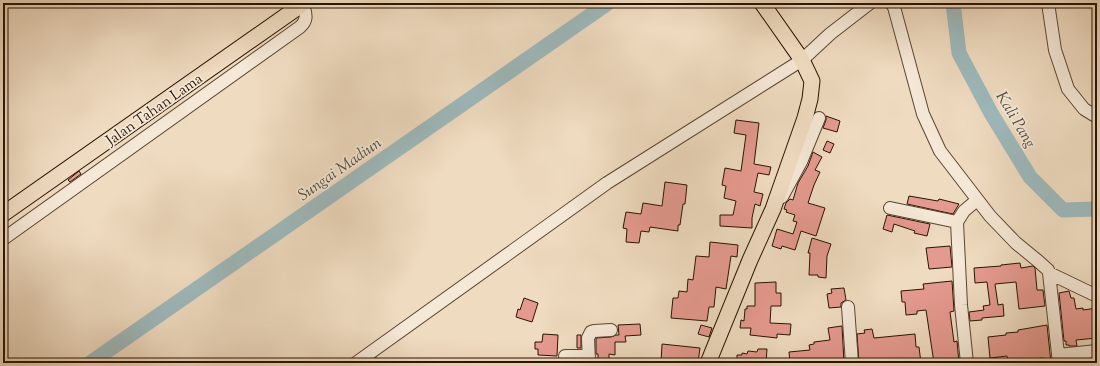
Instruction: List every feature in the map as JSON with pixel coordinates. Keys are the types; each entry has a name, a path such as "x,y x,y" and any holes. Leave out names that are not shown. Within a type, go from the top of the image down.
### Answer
{"main road":[{"name":"Jalan Tahan Lama","path":"3,214 303,3"},
{"path":"708,363 750,260 773,209 805,118 810,99 812,81 802,60 762,3"}],"street":[{"path":"3,239 300,27 306,20 303,3"},
{"path":"356,363 607,183 802,60 830,34 870,3"},
{"path":"891,3 894,7 923,114 940,151 976,200 990,216 1016,243 1048,270 1059,359 1097,350"},
{"path":"1048,3 1055,50 1068,89 1084,109 1097,117"},
{"path":"773,209 785,193 802,162 820,118"},
{"path":"967,363 961,306 957,222 964,211 976,200"},
{"path":"890,208 957,222"},
{"path":"1049,273 1097,296"},
{"path":"848,307 852,363"},
{"path":"565,356 589,360 588,338 591,332 612,330"}],"building":[{"path":"826,116 840,121 837,132 823,128"},
{"path":"736,120 759,123 754,164 771,167 769,175 758,173 754,192 763,194 760,206 755,204 752,218 752,228 720,226 720,215 733,215 736,201 724,198 726,186 722,185 725,168 741,171 746,135 734,133"},
{"path":"827,141 834,144 830,153 823,150"},
{"path":"813,152 822,157 815,170 820,172 808,203 825,208 816,236 801,231 795,250 782,246 781,249 772,246 777,229 793,234 797,222 793,221 795,215 786,212 787,210 784,209 786,203 790,199 793,200 798,183 808,166"},
{"path":"79,171 81,174 70,182 68,180"},
{"path":"665,182 687,185 685,204 683,204 678,231 650,227 649,232 641,231 639,243 626,242 627,229 623,228 626,212 641,214 643,203 662,206"},
{"path":"909,196 938,201 939,199 959,204 953,214 907,204"},
{"path":"887,215 930,224 927,236 914,233 915,231 894,224 892,232 883,229"},
{"path":"812,238 831,244 827,256 826,278 818,277 818,275 809,275 810,253 808,253"},
{"path":"710,242 738,245 737,257 731,256 726,289 716,287 714,307 709,307 707,321 671,318 673,298 678,298 679,291 687,292 688,279 693,280 696,256 709,257"},
{"path":"950,246 952,267 929,269 926,248"},
{"path":"1020,263 1021,268 1033,266 1035,268 1037,290 1043,290 1045,306 1019,309 1016,282 995,284 998,305 1003,304 1004,316 982,318 982,320 970,321 969,312 984,310 983,306 990,305 987,282 975,283 974,268"},
{"path":"952,281 954,311 950,312 954,342 957,341 959,363 934,363 926,310 917,311 917,314 906,315 905,302 902,302 901,291 924,289 923,284"},
{"path":"776,282 776,293 781,293 781,306 771,306 770,323 791,324 790,335 777,334 777,338 750,335 751,328 740,328 741,320 744,321 745,309 747,309 747,306 755,306 755,283"},
{"path":"844,288 846,300 841,303 841,307 829,308 827,294 832,293 831,289"},
{"path":"1069,291 1071,298 1074,298 1076,309 1083,308 1083,310 1097,308 1097,338 1076,340 1077,346 1066,345 1066,341 1064,341 1059,293"},
{"path":"524,298 538,303 532,322 516,317 518,309 520,310"},
{"path":"640,324 641,335 625,336 626,342 615,342 615,355 609,354 609,363 598,363 598,354 596,354 596,338 619,335 618,325"},
{"path":"701,325 712,328 709,337 698,334"},
{"path":"1047,325 1051,363 1044,363 1043,358 1024,360 1024,363 1008,363 1007,356 990,358 988,337 1006,335 1006,333 1018,332 1018,330"},
{"path":"842,326 844,363 790,363 789,352 810,350 809,345 814,344 814,342 830,340 828,328"},
{"path":"872,329 874,338 915,334 916,347 919,347 921,363 859,363 857,334 865,333 864,330"},
{"path":"543,334 558,335 557,356 538,355 538,349 535,349 535,342 542,342"},
{"path":"577,335 581,335 581,348 577,348"},
{"path":"662,344 700,348 698,362 661,363"},
{"path":"758,349 767,349 766,363 737,363 737,355 742,355 742,353 747,354 748,351 757,352"},
{"path":"1097,359 1097,363 1071,363 1071,361"}],"waterway":[{"name":"Sungai Madiun","path":"90,363 608,3"},
{"name":"Kali Pang","path":"953,3 959,53 991,113 1030,177 1063,210 1097,209"}]}
